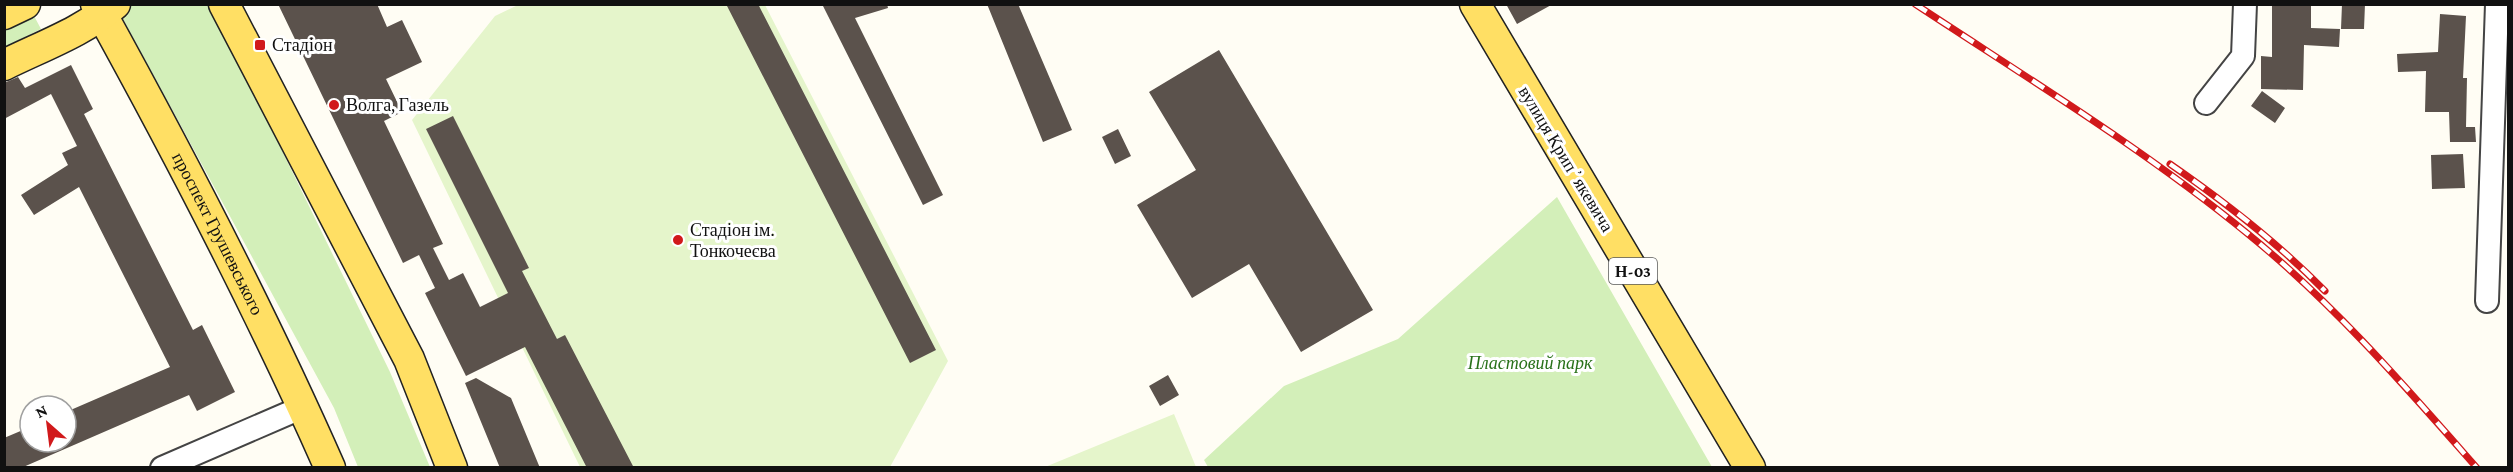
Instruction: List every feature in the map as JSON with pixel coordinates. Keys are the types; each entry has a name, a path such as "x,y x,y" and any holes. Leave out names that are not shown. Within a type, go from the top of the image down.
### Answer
{"main road":[{"path":"4,14 25,4"},
{"path":"224,4 409,359 452,468"},
{"name":"вулиця Крипʼякевича","path":"1475,4 1750,468"},
{"path":"4,64 104,8"},
{"name":"проспект Грушевського","path":"104,8 197,189 303,407 330,468"}],"street":[{"path":"2206,103 2243,56 2245,4"},
{"path":"2487,302 2497,4"},
{"path":"162,468 303,407"}],"green space":[{"path":"128,5 211,5 390,372 430,467 358,467 334,408 123,19"},
{"name":"Стадіон ім. Тонкочеєва","path":"518,5 765,5 948,361 890,467 580,467 412,120 495,16"},
{"path":"33,14 41,29 5,47 5,28"},
{"name":"Пластовий парк","path":"1557,197 1712,467 1208,467 1204,460 1284,386 1398,339"},
{"path":"1174,414 1196,467 1045,467"}],"building":[{"path":"278,4 377,4 387,27 402,20 422,62 386,79 402,112 384,121 443,244 433,248 449,280 463,273 480,307 508,293 426,129 453,116 529,268 522,271 557,339 565,335 634,468 587,468 525,347 466,376 425,293 435,288 419,255 403,263"},
{"path":"726,4 758,4 936,350 910,363"},
{"path":"822,4 887,4 888,8 855,18 943,195 923,205"},
{"path":"987,4 1018,4 1072,130 1043,142"},
{"path":"1506,4 1553,4 1517,24"},
{"path":"2311,4 2311,28 2340,29 2339,47 2304,45 2303,90 2261,89 2261,56 2272,57 2272,6"},
{"path":"2342,4 2365,4 2364,29 2341,29"},
{"path":"2440,14 2466,16 2463,78 2467,78 2466,127 2475,127 2476,142 2450,142 2449,112 2425,112 2426,71 2398,72 2397,54 2438,52"},
{"path":"1219,50 1373,310 1301,352 1249,264 1192,298 1137,205 1196,170 1149,92"},
{"path":"71,65 93,109 84,114 193,330 202,325 235,392 197,411 189,395 78,443 78,407 170,367 79,187 34,215 21,195 68,165 62,153 77,146 51,94 4,119 4,83 18,77 25,88"},
{"path":"2262,91 2285,108 2275,123 2251,106"},
{"path":"1118,129 1131,156 1115,164 1102,137"},
{"path":"2463,154 2465,188 2432,189 2431,155"},
{"path":"1168,375 1179,395 1160,406 1149,386"},
{"path":"476,378 511,398 540,468 500,468 465,383"},
{"path":"18,432 18,454 53,454 21,468 4,468 4,438"}],"railway":[{"path":"1915,4 2126,143 2248,234 2339,316 2477,468"},
{"path":"2170,164 2250,224 2289,256 2325,291"}],"place":[{"name":"Стадіон","path":"260,45"},
{"name":"Волга, Газель","path":"334,105"},
{"name":"Стадіон ім. Тонкочеєва","path":"678,240"}]}
